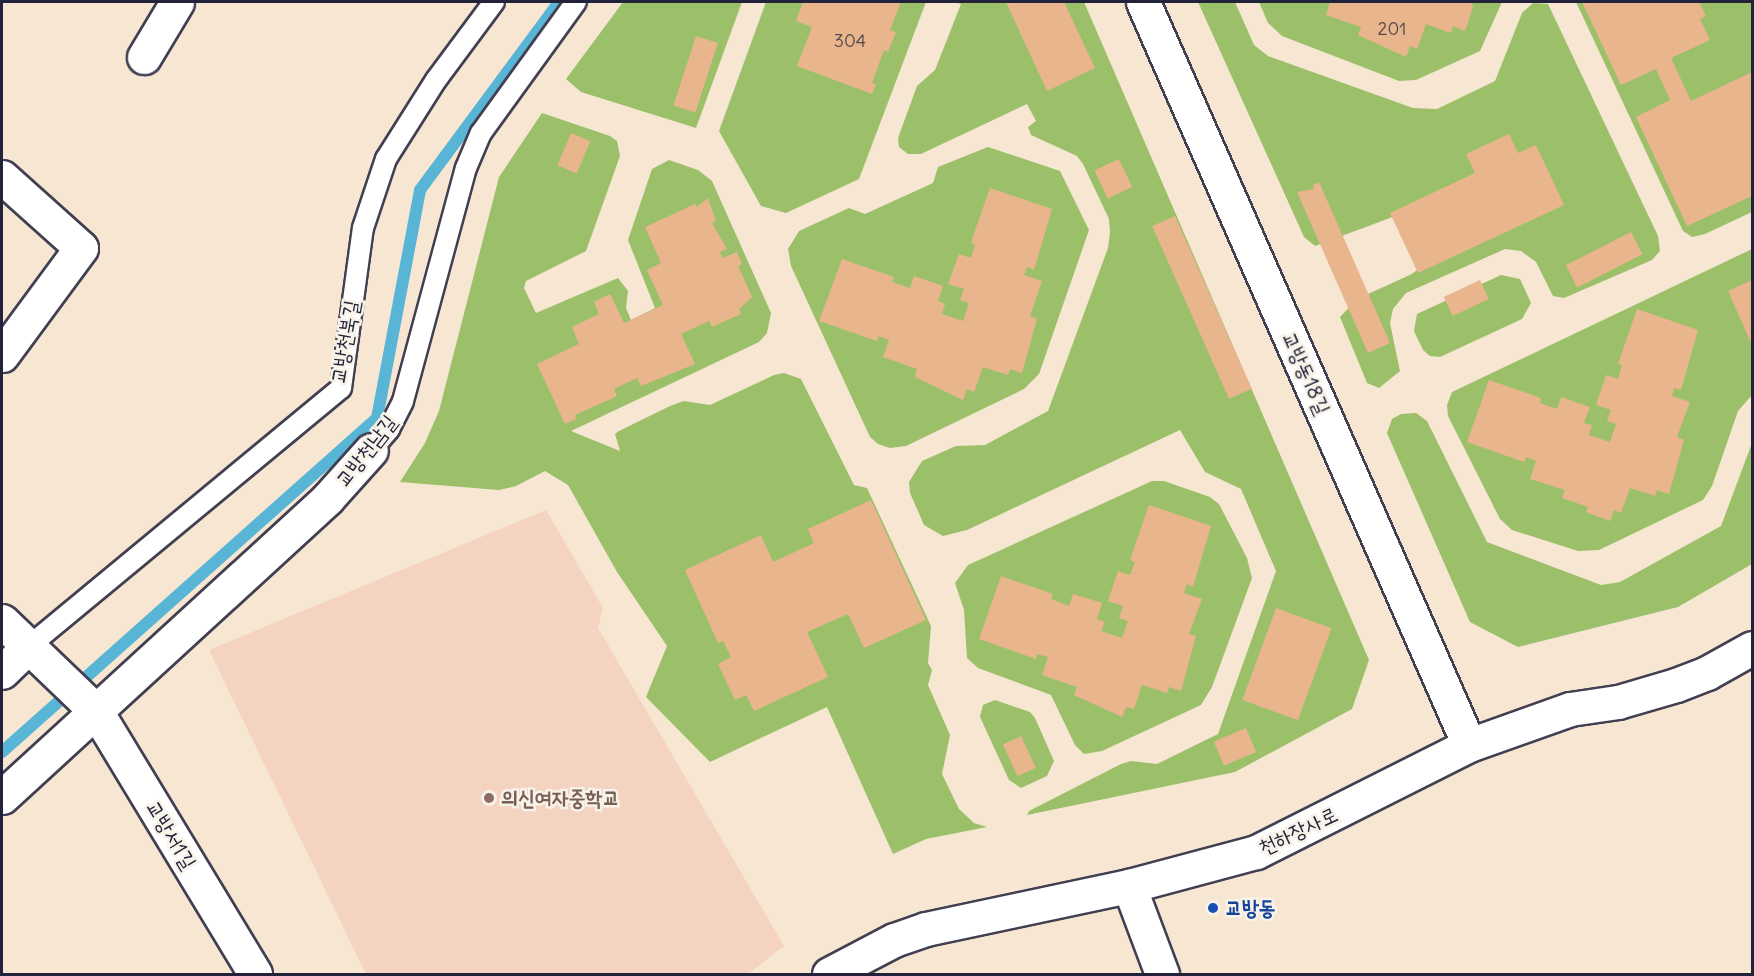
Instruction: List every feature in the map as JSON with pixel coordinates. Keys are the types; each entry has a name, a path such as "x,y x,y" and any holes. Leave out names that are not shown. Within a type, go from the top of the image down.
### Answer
{"main road":[{"path":"144,57 177,2"},
{"name":"교방동18길","path":"1143,2 1469,745"},
{"path":"2,177 81,248 2,356"},
{"name":"교방천남길","path":"2,797 90,705 328,498 371,450"},
{"path":"2,621 34,653"},
{"name":"천하장사로","path":"829,975 894,940 926,929 1129,886 1256,852 1469,745 1570,709 1618,702 1676,685 1707,674 1752,648"},
{"name":"교방천북길","path":"2,672 34,653"},
{"name":"교방서1길","path":"34,653 90,705 255,975"},
{"path":"1129,886 1162,975"}],"lane":[{"name":"교방천북길","path":"34,653 341,388 363,228 386,159 436,80 494,2"},
{"name":"교방천남길","path":"371,450 389,429 403,401 466,168 481,133 576,2"}],"shaded area":[{"name":"의신여자중학교","path":"546,510 603,608 598,628 784,946 748,974 366,974 209,650"}],"green space":[{"path":"623,2 742,2 696,128 581,92 566,79"},
{"path":"766,2 926,2 859,179 786,213 761,206 719,131"},
{"path":"954,2 1084,2 1369,660 1352,709 1235,772 1027,815 1029,811 1121,764 1131,761 1157,764 1218,734 1276,571 1241,489 1205,472 1180,430 967,530 943,536 924,525 910,493 909,482 922,461 956,446 985,445 1048,411 1108,248 1110,232 1109,219 1083,164 1077,156 1031,135 1028,127 1036,121 1027,104 921,154 908,154 899,147 898,138 917,86 935,70 961,4"},
{"path":"1198,2 1235,2 1254,45 1268,56 1413,108 1437,109 1495,81 1522,13 1533,3 1548,4 1658,236 1660,251 1652,260 1564,298 1553,296 1536,262 1521,251 1505,249 1406,293 1393,309 1390,323 1400,371 1379,388 1367,383 1340,317 1357,299 1412,274 1427,262 1406,212 1315,246 1304,237"},
{"path":"1259,2 1502,2 1480,51 1416,80 1399,81 1282,36 1268,23"},
{"path":"1576,2 1752,2 1752,212 1705,234 1692,237 1683,231"},
{"path":"542,113 610,136 617,141 620,156 586,251 526,281 524,288 536,313 618,278 628,291 626,308 631,320 655,308 628,240 652,169 669,160 698,170 712,181 771,313 767,333 759,342 571,431 620,451 615,434 670,406 684,401 710,405 774,375 784,373 801,379 854,485 867,488 931,626 928,663 932,670 928,685 950,735 942,774 959,809 974,823 987,827 926,839 893,854 827,707 710,762 646,697 667,646 617,572 568,485 545,471 516,486 499,490 400,482 425,443 439,411 499,177"},
{"path":"988,147 1060,171 1089,230 1039,374 1024,389 906,446 890,448 878,444 870,437 791,266 788,249 799,231 849,208 865,214 933,183 938,167"},
{"path":"1752,249 1752,395 1738,411 1712,486 1703,500 1599,550 1578,551 1512,530 1500,519 1448,416 1447,405 1452,392"},
{"path":"1501,275 1520,279 1531,303 1522,319 1440,357 1430,356 1423,350 1414,331 1417,314"},
{"path":"1416,413 1427,421 1487,542 1601,585 1620,582 1721,526 1752,443 1752,564 1678,607 1518,647 1470,622 1387,433 1392,419 1401,414"},
{"path":"1152,481 1164,481 1210,497 1219,504 1247,558 1252,578 1212,687 1201,705 1102,751 1084,754 1075,745 1051,695 978,668 967,658 964,610 955,583 968,565"},
{"path":"995,700 1030,712 1035,718 1054,761 1047,776 1021,788 1009,780 980,717 983,705"}],"building":[{"path":"803,2 901,2 890,30 896,32 888,52 884,50 872,83 876,84 872,94 797,66 812,27 796,21"},
{"path":"1006,2 1064,2 1095,68 1047,91"},
{"path":"1330,2 1471,2 1473,7 1465,31 1453,26 1451,33 1426,24 1417,49 1410,46 1406,57 1358,35 1361,27 1326,15"},
{"path":"1582,2 1699,2 1706,16 1700,19 1710,40 1671,58 1691,101 1752,72 1752,196 1687,226 1636,117 1670,100 1656,69 1621,85"},
{"path":"696,36 718,43 695,113 673,105"},
{"path":"571,133 590,141 577,173 557,165"},
{"path":"1509,134 1518,153 1536,145 1564,205 1418,273 1390,213 1475,173 1466,154"},
{"path":"1119,159 1132,187 1108,199 1095,170"},
{"path":"1319,182 1390,343 1368,353 1297,192 1314,189 1313,185"},
{"path":"990,188 1052,209 1034,270 1027,267 1024,275 1042,281 1030,316 1037,319 1022,373 1010,369 1008,375 983,367 974,392 967,389 963,400 915,377 917,369 883,357 889,340 879,336 877,341 819,321 842,259 894,277 892,282 910,288 914,276 943,286 938,301 945,304 942,314 963,321 969,303 960,300 964,289 948,284 959,254 971,258 975,245 971,242"},
{"path":"708,198 716,221 712,223 727,249 720,252 723,258 737,252 742,264 738,266 752,297 739,309 741,314 712,327 709,321 681,334 695,364 641,386 637,378 614,389 617,396 575,415 576,419 565,424 537,364 579,344 572,327 599,314 594,302 610,294 624,323 663,305 647,270 661,263 645,227 695,204 697,207"},
{"path":"1175,216 1252,389 1229,399 1152,226"},
{"path":"1631,232 1642,254 1577,287 1566,265"},
{"path":"1480,280 1489,299 1453,316 1444,297"},
{"path":"1752,280 1752,345 1728,291"},
{"path":"1637,309 1698,330 1681,390 1674,388 1672,396 1690,402 1677,437 1684,440 1669,494 1657,490 1655,496 1630,488 1621,513 1614,510 1610,521 1586,512 1588,507 1562,498 1565,490 1530,479 1536,461 1526,457 1524,462 1467,442 1489,380 1541,398 1540,403 1557,409 1561,397 1590,407 1584,423 1592,425 1589,435 1610,442 1616,424 1607,421 1611,410 1596,405 1606,375 1618,379 1622,365 1618,364"},
{"path":"871,500 926,620 864,648 848,614 807,632 828,677 754,711 746,695 735,700 718,664 731,657 723,641 718,643 685,570 761,535 773,562 814,543 808,529"},
{"path":"1149,505 1211,526 1193,587 1187,584 1184,593 1202,599 1189,634 1196,636 1181,691 1169,687 1167,693 1142,685 1134,709 1126,707 1122,717 1074,695 1077,687 1042,675 1048,657 1037,654 1036,659 979,639 1001,576 1053,594 1051,599 1069,606 1073,594 1102,603 1097,619 1105,622 1101,631 1122,638 1128,621 1119,618 1123,606 1108,601 1118,571 1130,575 1135,562 1130,560"},
{"path":"1276,608 1331,628 1298,720 1242,700"},
{"path":"1246,728 1256,752 1224,766 1214,742"},
{"path":"1021,736 1036,768 1018,776 1003,744"}],"waterway":[{"path":"2,752 377,418 420,190 559,2"}],"place":[{"name":"의신여자중학교","path":"489,798"},
{"name":"교방동","path":"1213,908"}]}
